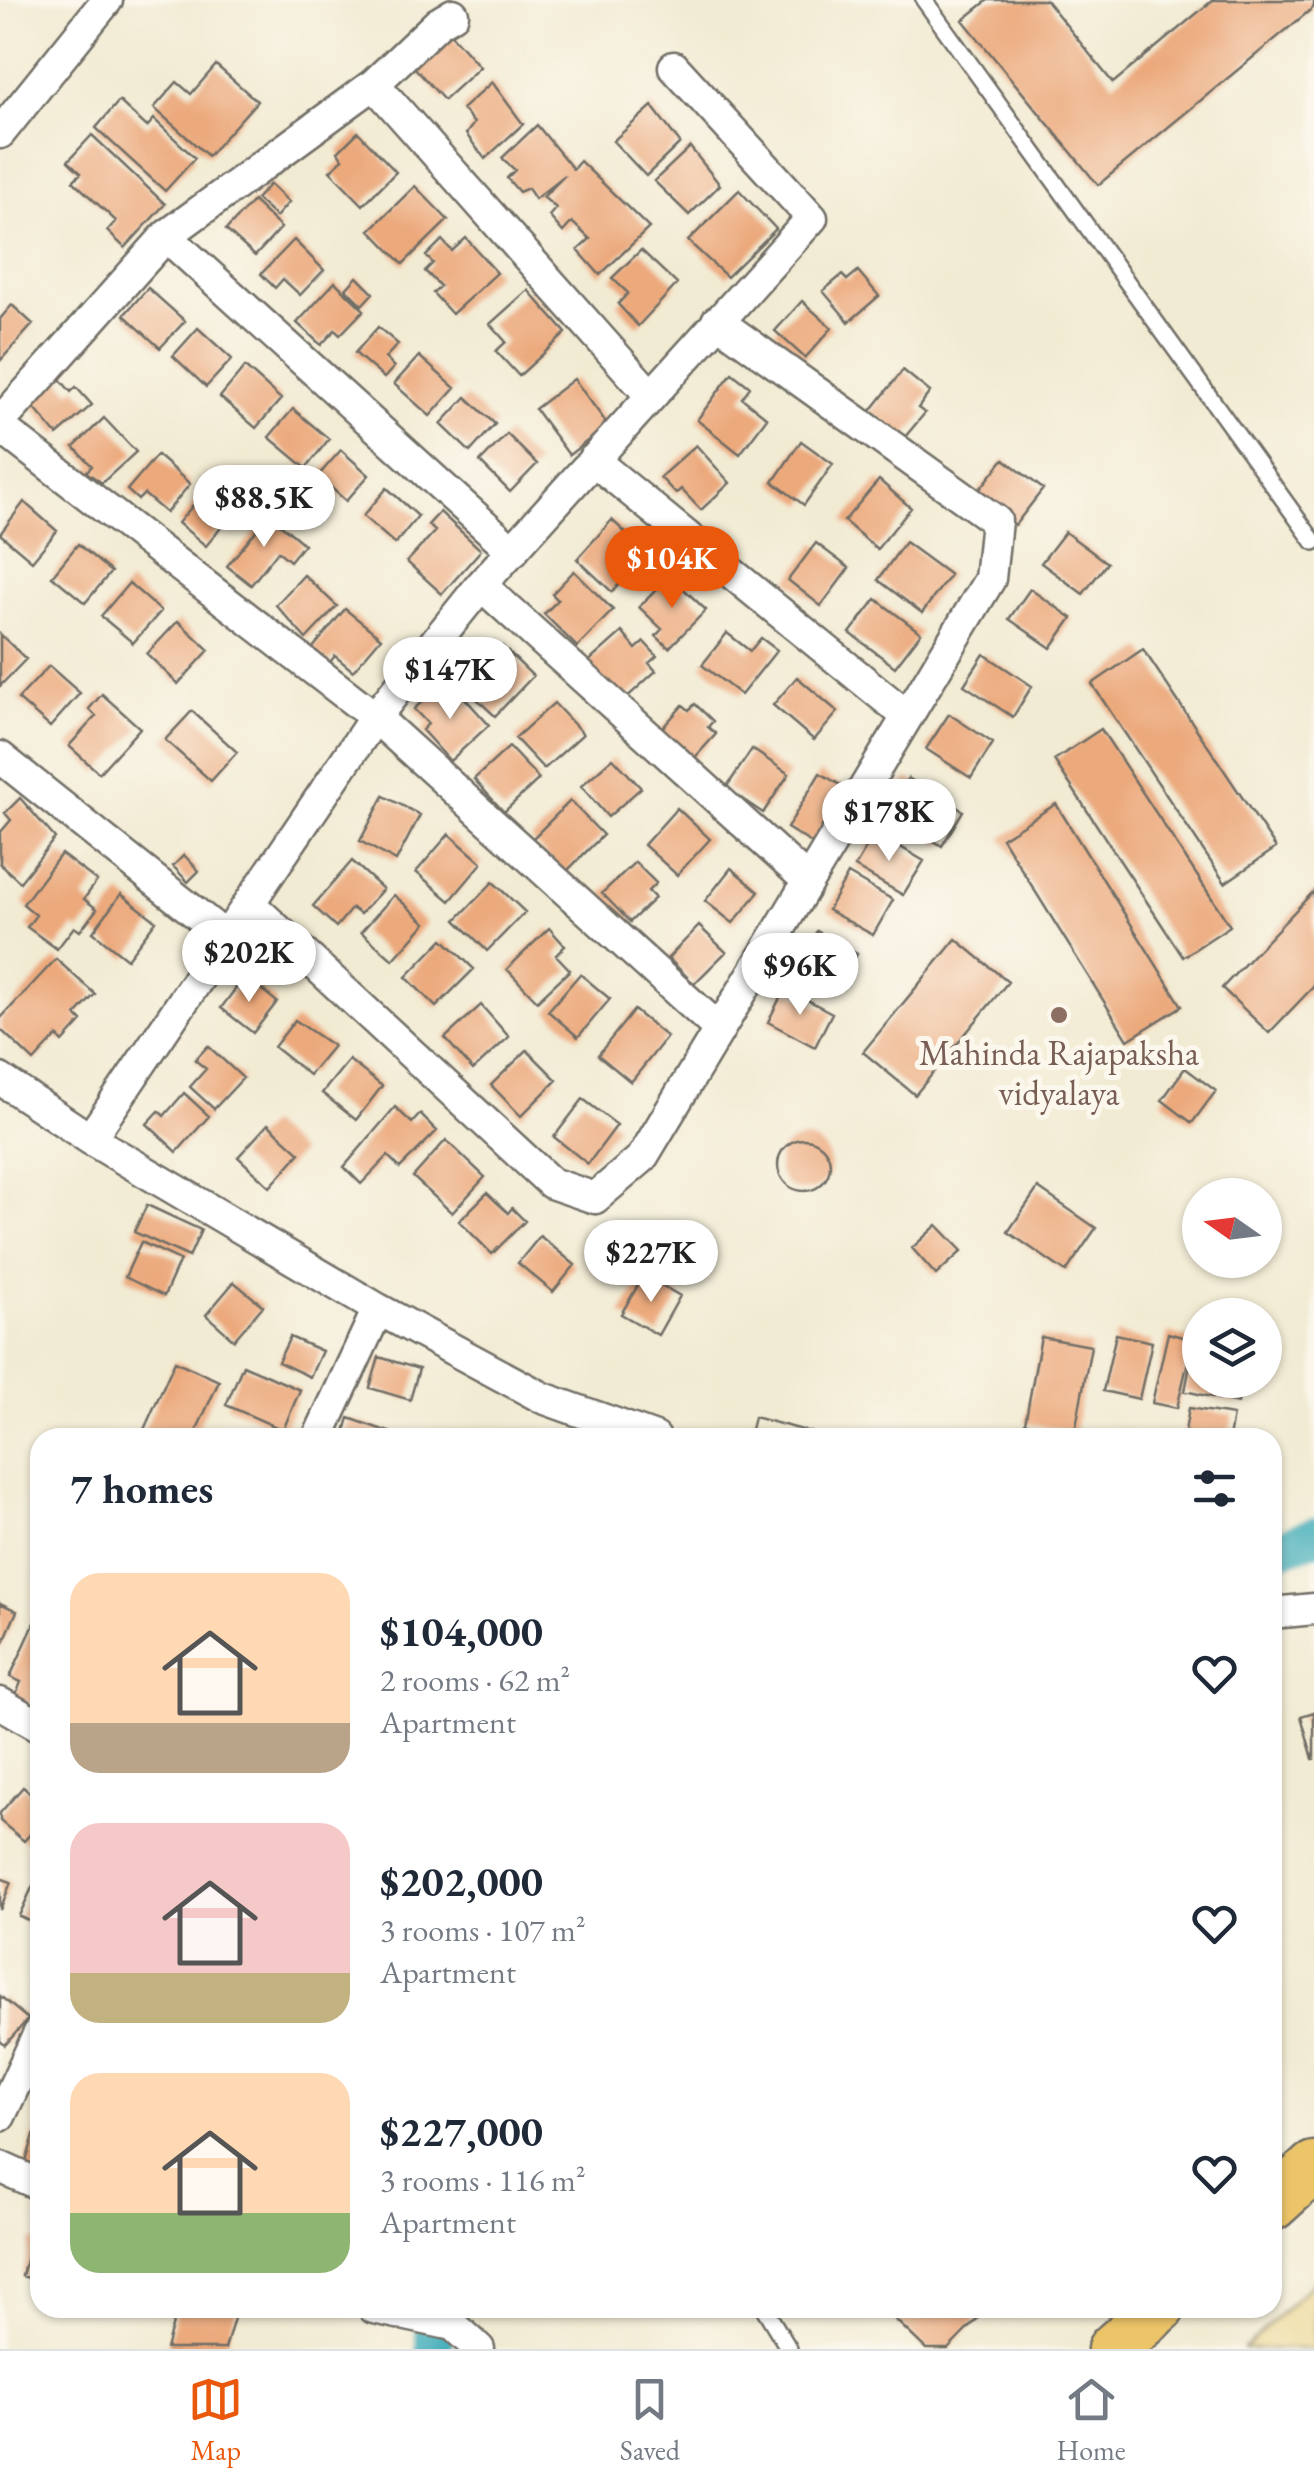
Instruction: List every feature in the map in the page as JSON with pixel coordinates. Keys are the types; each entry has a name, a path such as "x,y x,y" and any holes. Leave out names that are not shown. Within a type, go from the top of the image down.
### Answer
{"highway":[{"path":"1282,2195 1314,2167"},
{"path":"1113,2349 1148,2318"}],"street":[{"path":"0,133 107,0"},
{"path":"454,14 438,23 374,84 166,236 0,424 375,717 720,1029"},
{"path":"90,1139 375,717 512,550 812,218 674,67"},
{"path":"374,84 651,396"},
{"path":"166,236 512,550"},
{"path":"250,904 551,1183 595,1198 642,1158 990,579 996,521 717,321"},
{"path":"593,460 907,716"},
{"path":"481,586 808,882"},
{"path":"0,757 227,938"},
{"path":"0,1078 90,1139 378,1310 543,1398 627,1428"},
{"path":"323,1428 378,1310"},
{"path":"1282,1612 1314,1609"},
{"path":"0,1703 30,1720"},
{"path":"0,2116 30,2052"},
{"path":"0,2167 30,2181"},
{"path":"420,2318 453,2325 479,2349"}],"lane":[{"path":"924,0 1314,542"},
{"path":"770,2318 789,2349"}],"sand":[{"path":"1314,2281 1314,2349 1244,2349 1276,2318 1282,2318 1282,2312"}],"building":[{"path":"988,0 1046,0 1113,83 1213,0 1314,0 1314,7 1098,185 963,20"},
{"path":"449,32 480,67 444,100 414,67"},
{"path":"216,65 257,101 208,156 154,108 177,82 191,94"},
{"path":"492,82 523,124 485,159 466,134 474,123 462,109"},
{"path":"119,101 147,127 154,119 195,158 165,191 96,128"},
{"path":"652,106 680,143 646,176 613,141"},
{"path":"537,125 573,169 580,161 649,228 600,275 578,250 590,239 572,222 563,232 549,216 556,208 543,197 565,175 535,199 528,188 519,192 507,178 515,170 502,158"},
{"path":"358,132 396,172 363,205 330,171 343,159 338,152"},
{"path":"92,135 165,204 125,248 107,231 116,221 73,181 81,173 68,161"},
{"path":"690,147 720,185 689,215 654,181"},
{"path":"270,184 289,202 276,217 256,199"},
{"path":"415,186 448,220 403,264 370,230"},
{"path":"739,190 776,229 727,277 688,241"},
{"path":"253,201 281,228 255,256 226,230"},
{"path":"466,238 497,273 452,314 433,293 440,286 425,271 433,263 426,256 442,240 452,251"},
{"path":"294,240 324,270 300,295 283,279 275,288 261,274"},
{"path":"641,250 677,284 638,326 618,304 628,293 612,278"},
{"path":"858,271 879,296 849,322 823,291 842,275 847,280"},
{"path":"357,277 373,293 362,305 346,289"},
{"path":"335,282 364,310 340,335 335,330 321,345 297,323"},
{"path":"148,288 185,321 160,348 124,315"},
{"path":"528,290 566,333 519,376 496,351 506,342 490,324"},
{"path":"802,301 832,328 805,358 775,331"},
{"path":"12,305 33,324 0,361 0,319"},
{"path":"378,327 398,344 385,358 394,367 384,378 355,353"},
{"path":"198,328 232,359 206,387 173,356"},
{"path":"419,356 455,388 430,416 394,384"},
{"path":"245,367 281,399 256,428 220,397"},
{"path":"903,370 930,392 918,408 925,413 904,438 870,412"},
{"path":"732,373 750,387 742,398 767,418 740,454 697,420"},
{"path":"59,378 71,392 76,387 92,405 57,435 30,403"},
{"path":"574,379 608,425 569,455 535,409"},
{"path":"466,397 495,424 470,452 441,424"},
{"path":"293,409 329,439 306,468 269,437"},
{"path":"104,418 136,452 102,483 86,472 92,466 74,447"},
{"path":"507,434 537,464 510,492 480,462"},
{"path":"801,441 833,464 804,505 773,482"},
{"path":"696,445 730,483 701,510 681,489 676,494 660,477"},
{"path":"341,450 369,475 346,501 318,476"},
{"path":"157,455 190,484 166,513 144,494 138,500 127,490"},
{"path":"1004,459 1043,489 1015,525 976,494"},
{"path":"879,480 911,508 877,549 844,521"},
{"path":"387,488 418,516 395,544 363,516"},
{"path":"205,491 232,514 206,546 178,523"},
{"path":"24,502 57,531 32,561 0,534"},
{"path":"440,512 481,550 442,594 407,562 435,531 428,525"},
{"path":"269,515 304,544 290,561 278,551 251,585 227,566"},
{"path":"612,520 647,553 612,592 577,559"},
{"path":"1065,532 1107,563 1083,594 1041,563"},
{"path":"905,542 950,575 922,613 878,580"},
{"path":"816,543 849,568 821,606 788,580"},
{"path":"78,544 111,572 85,603 52,576"},
{"path":"574,571 613,610 577,647 544,614 558,600 552,594"},
{"path":"304,575 337,606 306,639 276,605"},
{"path":"670,576 706,610 669,648 656,636 662,629 639,607"},
{"path":"129,583 161,611 133,643 101,616"},
{"path":"1030,589 1072,618 1051,648 1009,619"},
{"path":"876,599 921,633 895,667 850,633"},
{"path":"345,609 381,638 353,671 335,656 329,663 312,649"},
{"path":"178,621 209,650 178,684 147,654"},
{"path":"622,632 636,649 644,642 657,656 649,663 656,671 622,702 587,663"},
{"path":"727,633 750,651 761,638 777,650 741,695 702,665"},
{"path":"0,634 26,659 0,686"},
{"path":"502,646 533,676 495,716 464,687"},
{"path":"1143,649 1276,848 1225,883 1092,684"},
{"path":"984,654 1032,686 1013,717 964,685"},
{"path":"49,666 80,693 50,727 18,699"},
{"path":"797,677 838,712 814,740 773,705"},
{"path":"439,686 452,701 461,694 489,725 450,761 422,730 428,724 414,709"},
{"path":"102,694 140,728 99,773 69,746 96,716 89,709"},
{"path":"554,703 583,734 544,769 515,738"},
{"path":"695,704 713,721 708,727 716,734 690,763 657,734 683,705 689,710"},
{"path":"192,711 237,752 211,781 165,740"},
{"path":"949,714 993,743 971,778 926,749"},
{"path":"1101,729 1230,926 1183,957 1054,760"},
{"path":"509,747 539,779 504,812 474,779"},
{"path":"752,749 789,774 763,813 726,788"},
{"path":"613,758 641,788 608,817 581,786"},
{"path":"820,773 847,789 813,844 787,828"},
{"path":"908,778 963,811 942,846 887,812"},
{"path":"384,796 420,815 396,861 360,841"},
{"path":"20,798 55,838 20,882 0,864 0,833 11,820 5,813"},
{"path":"570,801 603,835 564,874 531,840"},
{"path":"1056,804 1182,1006 1128,1040 1002,838"},
{"path":"677,808 710,839 677,875 644,845"},
{"path":"875,832 924,861 903,895 855,867"},
{"path":"449,834 482,863 450,901 416,872"},
{"path":"61,854 97,881 84,899 97,909 80,931 74,927 57,949 27,927 36,915 23,904"},
{"path":"184,855 199,871 188,882 173,866"},
{"path":"352,861 383,889 360,914 352,908 336,927 313,906"},
{"path":"635,862 656,883 648,891 655,898 630,922 602,893"},
{"path":"731,868 759,892 733,923 705,901"},
{"path":"848,874 893,900 873,935 828,910"},
{"path":"493,882 525,912 487,951 456,920"},
{"path":"1314,891 1314,986 1269,1033 1222,988"},
{"path":"121,894 156,921 127,959 93,932"},
{"path":"394,895 426,923 393,960 361,932"},
{"path":"699,926 726,952 694,984 668,958"},
{"path":"549,928 565,946 556,955 570,970 537,1001 507,969"},
{"path":"817,931 857,954 837,988 797,964"},
{"path":"443,939 474,969 436,1007 406,977"},
{"path":"956,939 1008,982 915,1095 863,1052"},
{"path":"56,959 95,994 76,1015 82,1021 63,1042 57,1036 34,1061 0,1029 0,1019"},
{"path":"580,974 610,999 578,1037 548,1011"},
{"path":"245,976 277,1002 253,1033 221,1008"},
{"path":"785,988 832,1013 815,1047 768,1022"},
{"path":"481,1005 509,1037 473,1070 445,1038"},
{"path":"634,1010 667,1037 631,1082 598,1055"},
{"path":"295,1020 333,1046 309,1075 274,1047"},
{"path":"208,1046 243,1078 214,1109 190,1087 206,1069 195,1060"},
{"path":"527,1050 557,1080 521,1116 491,1085"},
{"path":"349,1060 382,1086 356,1120 322,1093"},
{"path":"1185,1068 1216,1091 1192,1123 1162,1100"},
{"path":"184,1093 209,1116 177,1152 147,1124 159,1111 164,1116"},
{"path":"583,1099 617,1125 588,1164 554,1137"},
{"path":"395,1107 412,1123 420,1114 437,1131 400,1168 388,1156 361,1184 344,1167"},
{"path":"268,1124 300,1153 270,1187 238,1157"},
{"path":"804,1139 823,1146 830,1165 823,1184 804,1191 785,1184 778,1165 785,1146"},
{"path":"446,1140 485,1177 452,1213 413,1177"},
{"path":"1038,1188 1096,1228 1066,1272 1008,1232"},
{"path":"487,1193 508,1213 512,1208 525,1221 492,1254 459,1221"},
{"path":"147,1205 201,1230 189,1257 134,1232"},
{"path":"937,1225 962,1251 936,1275 912,1248"},
{"path":"540,1236 575,1265 553,1292 518,1263"},
{"path":"141,1242 180,1260 164,1296 125,1277"},
{"path":"644,1275 680,1296 658,1335 621,1314"},
{"path":"234,1282 263,1306 234,1340 206,1315"},
{"path":"1168,1333 1182,1337 1182,1387 1177,1408 1152,1403"},
{"path":"1116,1334 1152,1342 1139,1399 1103,1391"},
{"path":"290,1337 322,1351 310,1377 278,1362"},
{"path":"1041,1337 1091,1346 1076,1428 1025,1423"},
{"path":"379,1357 419,1369 410,1400 370,1388"},
{"path":"175,1361 219,1381 198,1428 145,1428"},
{"path":"243,1365 300,1390 284,1428 226,1405"},
{"path":"1189,1408 1233,1415 1231,1428 1186,1428"},
{"path":"754,1417 795,1428 751,1428"},
{"path":"349,1418 377,1428 346,1428"},
{"path":"0,1603 17,1611 0,1650"},
{"path":"30,1633 30,1704 15,1697 21,1682 10,1677"},
{"path":"1314,1712 1314,1759 1313,1759 1301,1716"},
{"path":"23,1787 30,1793 30,1834 24,1841 0,1821 0,1813"},
{"path":"0,1878 11,1882 0,1910"},
{"path":"30,1892 30,1921 19,1916"},
{"path":"0,1996 28,2019 5,2045 0,2041"},
{"path":"30,2148 30,2174 23,2172"},
{"path":"30,2244 30,2278 22,2276"},
{"path":"174,2318 234,2318 225,2349 166,2349"},
{"path":"893,2318 978,2318 948,2349 926,2349"}],"waterway":[{"path":"1282,1547 1314,1536"},
{"path":"434,2318 434,2349"}],"place":[{"name":"Mahinda Rajapaksha vidyalaya","path":"1059,1015"}]}
